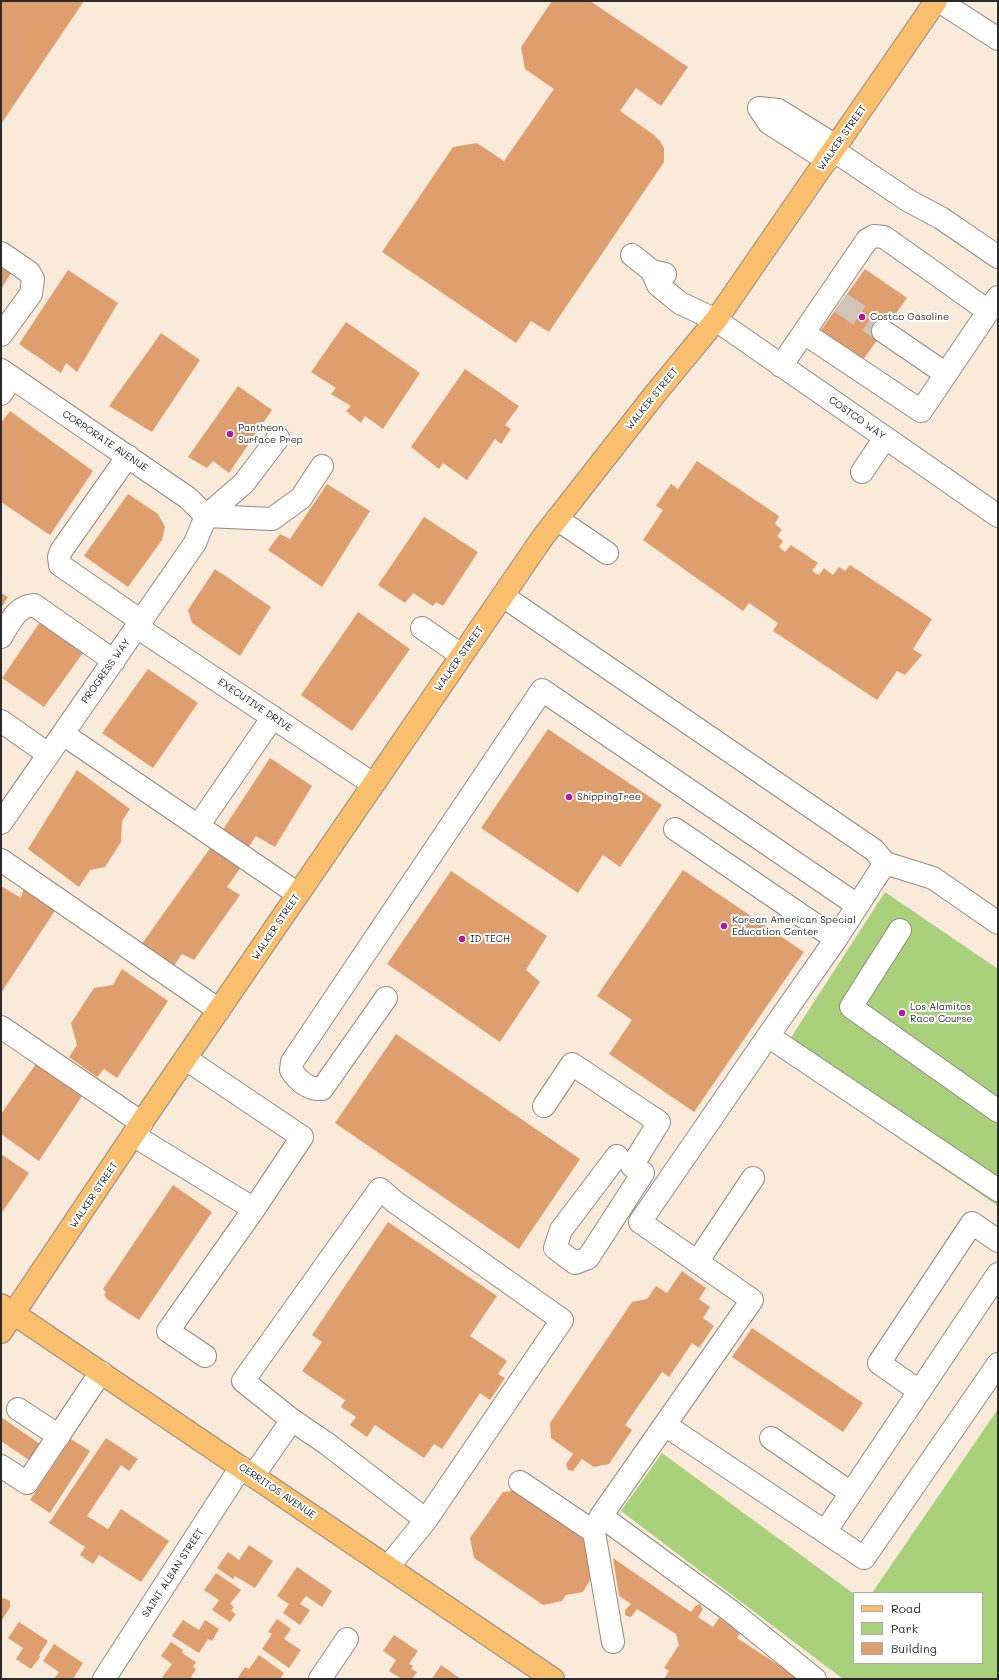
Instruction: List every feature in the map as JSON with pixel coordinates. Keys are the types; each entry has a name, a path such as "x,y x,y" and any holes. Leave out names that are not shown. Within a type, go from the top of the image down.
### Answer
{"main road":[{"name":"WALKER STREET","path":"1,1332 7,1309 186,1059 543,537 655,394 716,320 936,1"},
{"name":"CERRITOS AVENUE","path":"7,1309 553,1679"}],"street":[{"path":"939,1 998,39"},
{"path":"962,1 998,25"},
{"path":"832,152 909,201 941,218 998,257"},
{"path":"781,366 804,333 835,299 867,240 874,236 884,237 993,304 921,410 804,333"},
{"path":"1,253 29,272 32,279 31,294 1,335"},
{"name":"COSTCO WAY","path":"632,255 652,271 668,274 689,291 716,320 998,516"},
{"path":"883,331 946,374"},
{"name":"CORPORATE AVENUE","path":"5,380 128,456 188,498 206,516"},
{"path":"206,516 244,484 278,438"},
{"path":"862,472 885,438"},
{"name":"EXECUTIVE DRIVE","path":"128,456 61,551 59,557 60,565 139,624 273,718 373,784"},
{"path":"206,516 272,519 301,498 322,466"},
{"name":"PROGRESS WAY","path":"1,823 195,543 206,516"},
{"path":"557,519 606,553"},
{"path":"503,596 874,850 885,863 933,878 998,923"},
{"path":"1,636 18,611 26,606 34,605 114,661"},
{"path":"422,628 461,656"},
{"path":"386,998 322,1089 313,1089 295,1076 291,1070 292,1062 542,690 857,905"},
{"path":"198,826 273,718"},
{"path":"1,721 48,754"},
{"path":"63,734 298,894"},
{"path":"675,829 836,939"},
{"path":"1,860 219,1010"},
{"path":"613,1642 598,1524 752,1300 640,1222 836,939 885,863"},
{"path":"900,930 851,1007 998,1110"},
{"path":"1,1027 137,1129 254,1209"},
{"path":"768,1036 998,1190"},
{"path":"186,1059 302,1137 254,1209 168,1331 205,1356"},
{"path":"544,1106 572,1064 659,1122 630,1165"},
{"path":"697,1262 753,1178"},
{"path":"388,1567 426,1520 562,1320 395,1202 380,1189 243,1381 292,1420 326,1443 426,1520"},
{"path":"919,1391 879,1364 972,1223 998,1241"},
{"path":"825,1532 998,1274"},
{"path":"665,1425 864,1558 998,1364"},
{"path":"1,1466 27,1483 101,1372"},
{"path":"18,1409 59,1436"},
{"name":"SAINT ALBAN STREET","path":"104,1679 247,1471 292,1420"},
{"path":"771,1438 851,1493"},
{"path":"520,1482 598,1524 732,1612 816,1679"},
{"path":"320,1679 347,1639"}],"green space":[{"name":"Los Alamitos Race Course","path":"885,892 998,969 998,1206 779,1056"},
{"path":"998,1409 998,1679 843,1679 621,1511 662,1453 853,1593 853,1664 983,1664 983,1592 873,1592"}],"building":[{"path":"1,1 84,1 1,124"},
{"path":"552,1 590,1 688,67 661,106 636,88 620,111 660,141 664,148 664,162 549,332 531,321 516,343 382,252 453,147 477,143 504,161 554,89 525,69 521,47"},
{"path":"1,266 11,273 1,289"},
{"name":"Costco Gasoline","path":"865,269 907,298 858,367 816,337"},
{"path":"68,270 118,303 77,372 66,363 61,373 19,344"},
{"path":"346,322 420,373 383,429 365,416 361,423 346,411 351,406 331,394 336,388 311,372"},
{"path":"161,333 200,360 152,432 109,406"},
{"path":"465,369 519,406 505,425 511,429 501,444 495,439 467,480 443,463 439,469 411,447"},
{"name":"Pantheon Surface Prep","path":"238,386 272,410 229,473 213,461 207,468 188,457"},
{"path":"10,411 93,471 50,535 1,502 1,423"},
{"path":"697,461 779,516 775,524 782,530 777,536 783,541 779,547 785,552 791,545 818,563 812,571 819,575 824,568 833,575 839,567 845,571 850,565 932,619 913,649 922,655 905,675 897,671 877,700 773,631 778,623 749,603 743,611 643,540 663,510 656,506 671,484 678,489"},
{"path":"327,484 370,511 322,587 268,550 280,534 290,539"},
{"path":"128,494 158,514 165,527 162,540 128,587 84,556"},
{"path":"424,517 478,552 443,606 436,602 433,606 413,593 405,603 378,585"},
{"path":"215,569 271,607 240,656 192,623 188,610"},
{"path":"1,593 8,597 1,608"},
{"path":"358,612 410,649 352,731 301,695"},
{"path":"40,622 83,653 44,707 2,678"},
{"path":"148,669 198,703 153,768 102,733"},
{"path":"548,729 662,805 620,867 603,855 578,893 481,828"},
{"path":"270,758 312,786 275,847 256,836 248,848 222,831"},
{"path":"77,770 130,809 122,821 121,842 105,867 90,870 79,887 28,849"},
{"path":"211,847 241,867 227,887 240,895 194,960 182,954 173,967 141,945"},
{"path":"683,870 804,952 694,1112 609,1054 632,1020 597,996"},
{"path":"451,871 547,936 526,970 540,982 500,1042 387,964"},
{"path":"1,886 21,898 24,887 56,909 1,993"},
{"path":"122,969 168,1001 117,1078 104,1069 97,1077 69,1057 77,1045 71,1023 94,988 113,985"},
{"path":"396,1034 580,1159 519,1249 335,1123"},
{"path":"38,1061 84,1093 39,1161 1,1134 1,1114"},
{"path":"1,1154 29,1173 1,1214"},
{"path":"173,1185 212,1212 139,1320 107,1299 104,1295 106,1292 103,1289"},
{"path":"388,1222 497,1296 470,1336 507,1361 498,1374 505,1378 490,1400 480,1393 442,1449 434,1444 424,1458 375,1425 367,1437 350,1425 356,1417 341,1407 345,1400 302,1371 322,1342 312,1335"},
{"path":"682,1271 706,1288 699,1299 710,1307 703,1318 714,1326 699,1348 692,1343 669,1377 662,1372 625,1425 632,1430 609,1464 594,1467 582,1459 573,1471 568,1470 566,1464 573,1454 551,1438 550,1423 632,1302 647,1299 656,1286 667,1293"},
{"path":"752,1328 863,1403 843,1432 732,1357"},
{"path":"1,1417 40,1444 29,1460 1,1441"},
{"path":"106,1438 138,1459 129,1471 121,1465 87,1516 108,1529 121,1509 169,1541 141,1582 99,1555 93,1564 80,1555 85,1547 49,1523"},
{"path":"71,1439 90,1451 50,1513 30,1500"},
{"path":"520,1490 590,1536 592,1577 583,1592 566,1595 562,1601 543,1605 474,1558 470,1538 503,1492"},
{"path":"249,1545 273,1561 255,1588 235,1576 233,1579 217,1568 228,1552 239,1560"},
{"path":"613,1558 691,1612 695,1606 700,1604 703,1609 698,1617 713,1627 719,1618 741,1632 737,1638 800,1679 664,1679 669,1671 664,1668 679,1645 676,1634 637,1609 630,1617 625,1615 625,1610 631,1604 619,1596"},
{"path":"297,1567 332,1591 322,1607 306,1596 300,1604 310,1610 300,1625 283,1613 289,1604 277,1596"},
{"path":"216,1573 241,1590 230,1604 234,1607 231,1611 236,1614 230,1622 212,1610 219,1600 204,1590"},
{"path":"4,1598 10,1601 10,1607 1,1622 1,1599"},
{"path":"277,1619 291,1629 284,1639 301,1650 289,1668 262,1649 272,1634 268,1632"},
{"path":"183,1620 199,1630 205,1620 219,1629 212,1641 208,1639 199,1653 172,1636"},
{"path":"19,1622 48,1641 39,1655 40,1657 31,1669 16,1659 23,1648 8,1638"},
{"path":"394,1635 418,1651 409,1664 413,1666 411,1669 417,1672 412,1679 402,1679 389,1671 396,1660 383,1651"},
{"path":"171,1642 183,1650 182,1653 196,1662 193,1667 196,1669 191,1677 194,1679 161,1679 172,1664 161,1656"},
{"path":"54,1644 83,1663 73,1679 54,1679 59,1672 43,1661"},
{"path":"259,1655 284,1673 280,1679 237,1679 245,1667 249,1669"},
{"path":"441,1665 461,1679 432,1679"}],"tunnel":[{"path":"841,303 883,331"}],"place":[{"name":"Costco Gasoline","path":"862,317"},
{"name":"Pantheon Surface Prep","path":"230,434"},
{"name":"ShippingTree","path":"569,797"},
{"name":"Korean American Special Education Center","path":"724,926"},
{"name":"ID TECH","path":"462,939"},
{"name":"Los Alamitos Race Course","path":"902,1013"}]}
